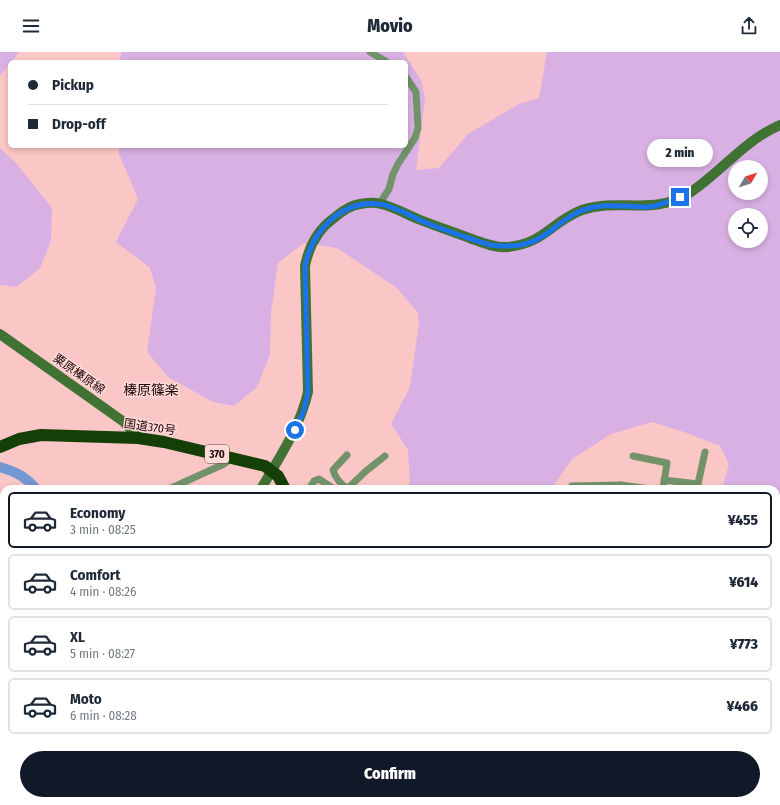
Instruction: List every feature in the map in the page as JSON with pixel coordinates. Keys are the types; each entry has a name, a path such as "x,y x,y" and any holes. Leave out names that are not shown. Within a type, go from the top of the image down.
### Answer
{"highway":[{"name":"国道370号","path":"0,447 20,438 41,435 138,438 164,442 254,462 269,474"},
{"path":"269,474 281,485"}],"street":[{"path":"370,52 384,60"},
{"path":"380,204 389,189 393,174 398,164 415,138 418,128 416,92 408,80"},
{"path":"263,485 295,430 304,410 308,392 305,266 311,244 318,233 342,211 360,204 380,204 490,245 505,247 523,244 538,239 581,211 597,206 614,205 649,207 663,204 680,197 705,181 760,135 780,125"},
{"name":"粟原榛原線","path":"0,334 124,422 138,438"},
{"path":"664,480 698,484 705,452"},
{"path":"342,485 334,474 333,470 347,455"},
{"path":"352,485 366,471 385,456"},
{"path":"633,456 667,463 663,485"},
{"path":"178,485 224,464 232,458"},
{"path":"312,485 314,481 319,479 328,485"}],"shaded area":[{"path":"0,52 19,52 13,60 8,60 8,66 0,76"},
{"path":"121,52 403,52 421,80 425,98 416,170 439,168 468,134 519,104 539,98 547,52 780,52 780,485 723,485 729,464 720,446 684,432 652,422 611,434 572,459 554,485 409,485 408,450 391,424 410,387 419,323 418,313 397,288 337,248 304,243 278,263 271,312 270,355 257,387 234,406 213,402 168,377 147,352 156,288 150,268 116,242 138,199 119,154 119,148 408,148 408,60 120,60"},
{"path":"0,148 16,163 52,208 51,241 40,268 17,287 0,285"}],"waterway":[{"path":"0,467 11,470 29,481 32,485"}],"district":[{"name":"榛原篠楽","path":"151,390"}],"route":[{"path":"295,430 304,410 308,392 305,266 307,254 318,233 330,220 342,211 360,204 380,204 490,245 505,247 523,244 538,239 572,215 597,206 614,205 649,207 663,204 680,197"}]}
